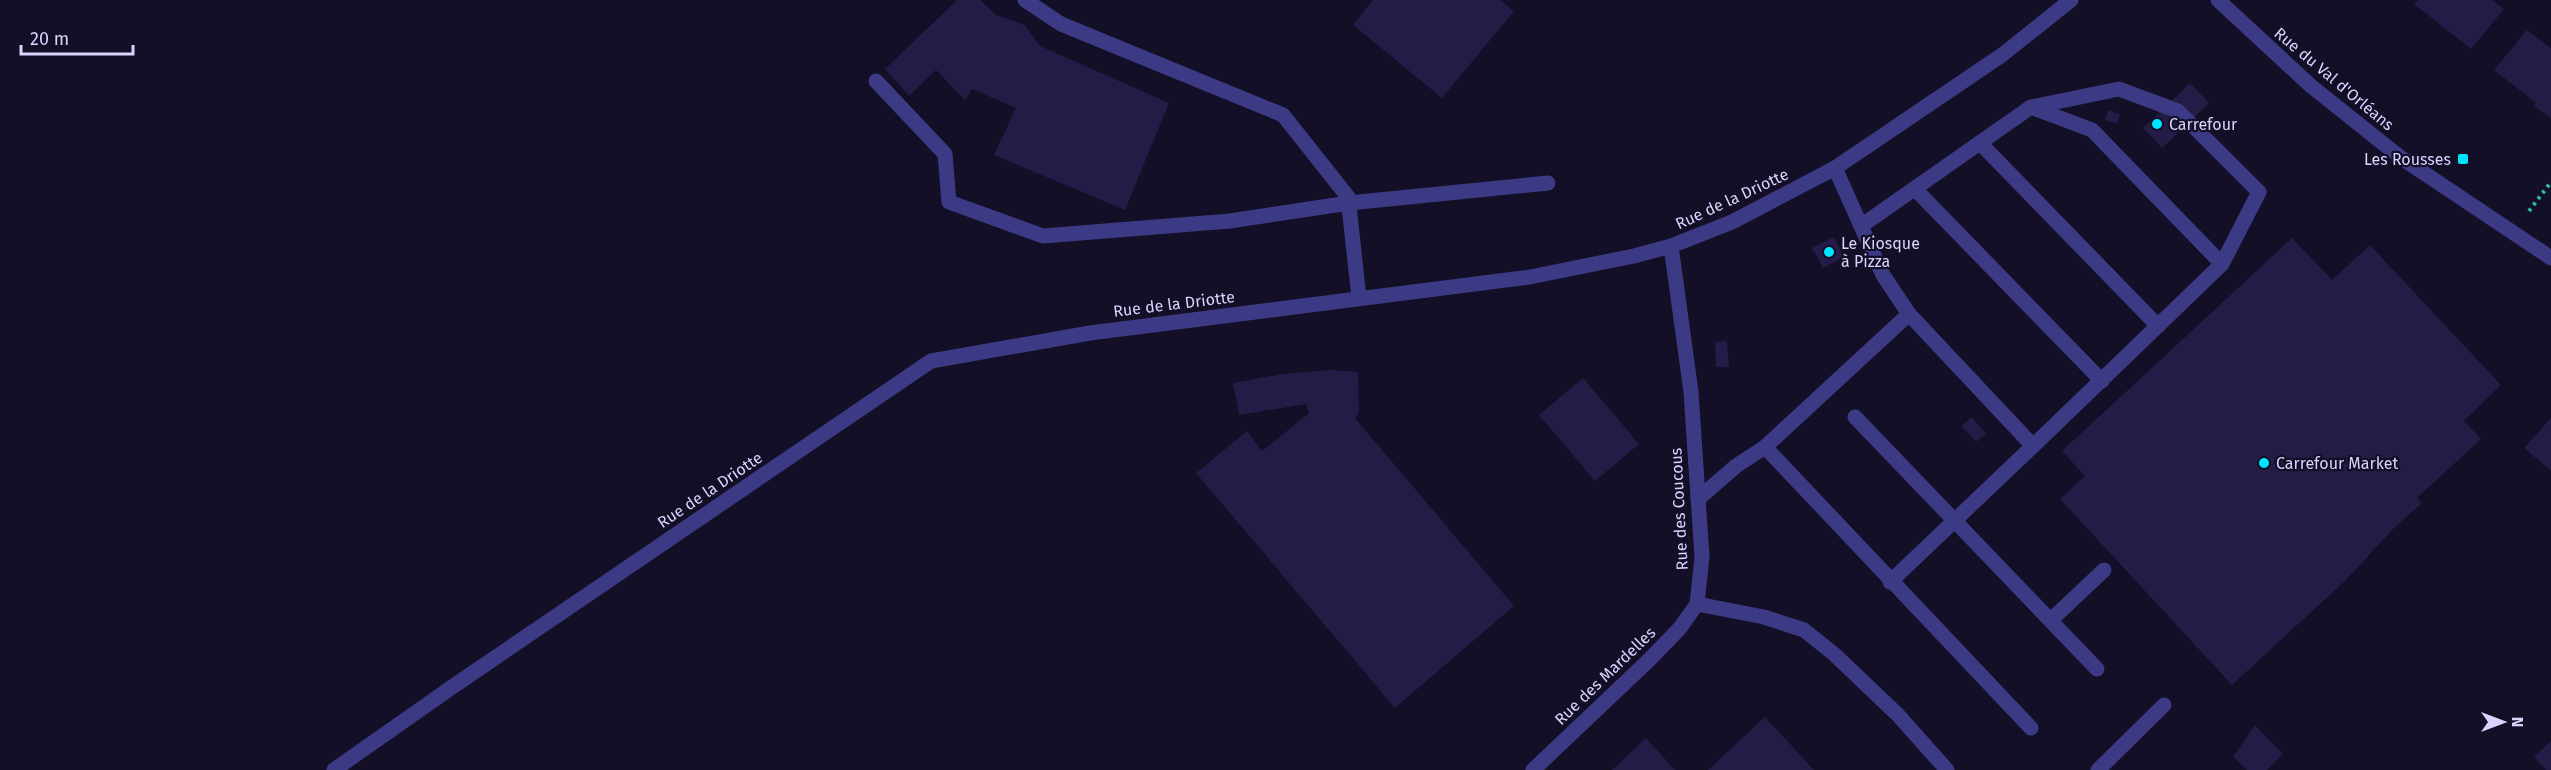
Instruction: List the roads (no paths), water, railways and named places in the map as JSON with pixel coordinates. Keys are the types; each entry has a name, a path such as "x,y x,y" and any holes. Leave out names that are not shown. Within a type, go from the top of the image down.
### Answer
{"street":[{"path":"1025,0 1061,24 1283,115 1348,197 1359,298"},
{"name":"Rue de la Driotte","path":"334,770 455,684 931,362 1090,333 1530,277 1634,256 1671,246 1732,222 1835,168 2002,55 2071,0"},
{"name":"Rue du Val d'Orléans","path":"2218,0 2311,87 2400,157 2551,258"},
{"path":"876,81 945,154 949,202 1043,236 1230,221 1349,203 1548,183"},
{"path":"1861,226 2031,107 2119,89 2178,111 2259,192 2222,264 1890,582"},
{"path":"2031,107 2092,130 2222,264"},
{"path":"1980,143 2158,326"},
{"path":"1835,168 1883,275 1909,314 2033,446"},
{"path":"1915,189 2102,381"},
{"name":"Rue des Coucous","path":"1671,246 1691,392 1702,557 1697,604"},
{"path":"1698,499 1736,466 1765,447 1909,314"},
{"path":"1855,417 2097,669"},
{"path":"1765,447 1890,582 2031,728"},
{"path":"2051,620 2104,570"},
{"path":"1697,604 1764,617 1804,630 1834,654 1882,700 1947,770"},
{"name":"Rue des Mardelles","path":"1533,770 1649,660 1680,628 1697,604"},
{"path":"2098,770 2164,705"}],"place":[{"name":"Carrefour","path":"2157,124"},
{"name":"Les Rousses","path":"2463,159"},
{"name":"Le Kiosque à Pizza","path":"1829,252"},
{"name":"Carrefour Market","path":"2264,463"}]}
